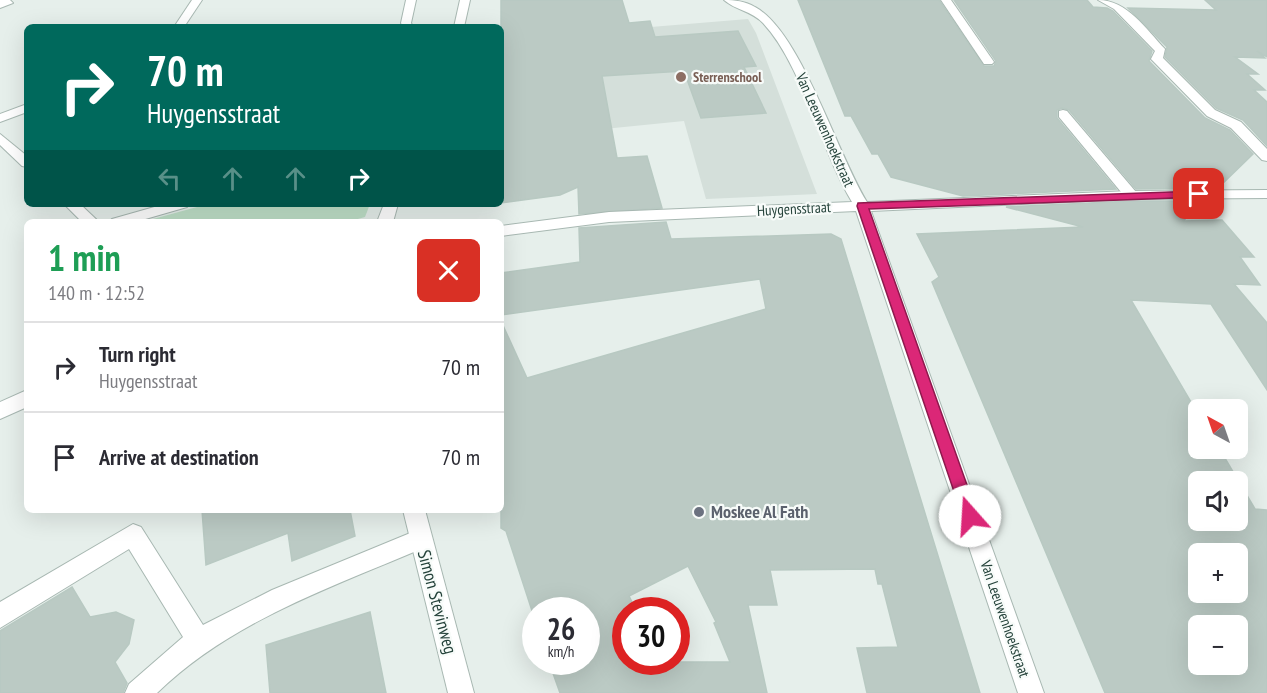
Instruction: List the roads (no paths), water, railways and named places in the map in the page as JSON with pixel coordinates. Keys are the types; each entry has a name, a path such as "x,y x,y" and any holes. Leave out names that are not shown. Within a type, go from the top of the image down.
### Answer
{"street":[{"path":"0,5 8,3 4,0"},
{"path":"181,24 197,0"},
{"path":"406,24 411,0"},
{"path":"460,24 465,0"},
{"name":"Van Leeuwenhoekstraat","path":"729,0 752,9 767,21 792,56 846,180 862,206 1031,693"},
{"path":"946,0 988,62"},
{"path":"1103,0 1118,7 1161,51 1157,59 1211,113 1236,125 1267,157"},
{"path":"0,118 24,109"},
{"path":"1063,114 1131,195"},
{"path":"0,138 24,160"},
{"name":"Huygensstraat","path":"504,231 609,217 1131,195 1267,194"},
{"path":"74,207 88,219"},
{"path":"128,219 171,207"},
{"path":"0,411 24,399"},
{"name":"Simon Stevinweg","path":"415,513 461,693"},
{"path":"0,616 133,534 199,641"},
{"path":"138,693 166,666 199,641 238,618 420,539"}],"place":[{"name":"Sterrenschool","path":"681,77"},
{"name":"Moskee Al Fath","path":"699,512"}]}
